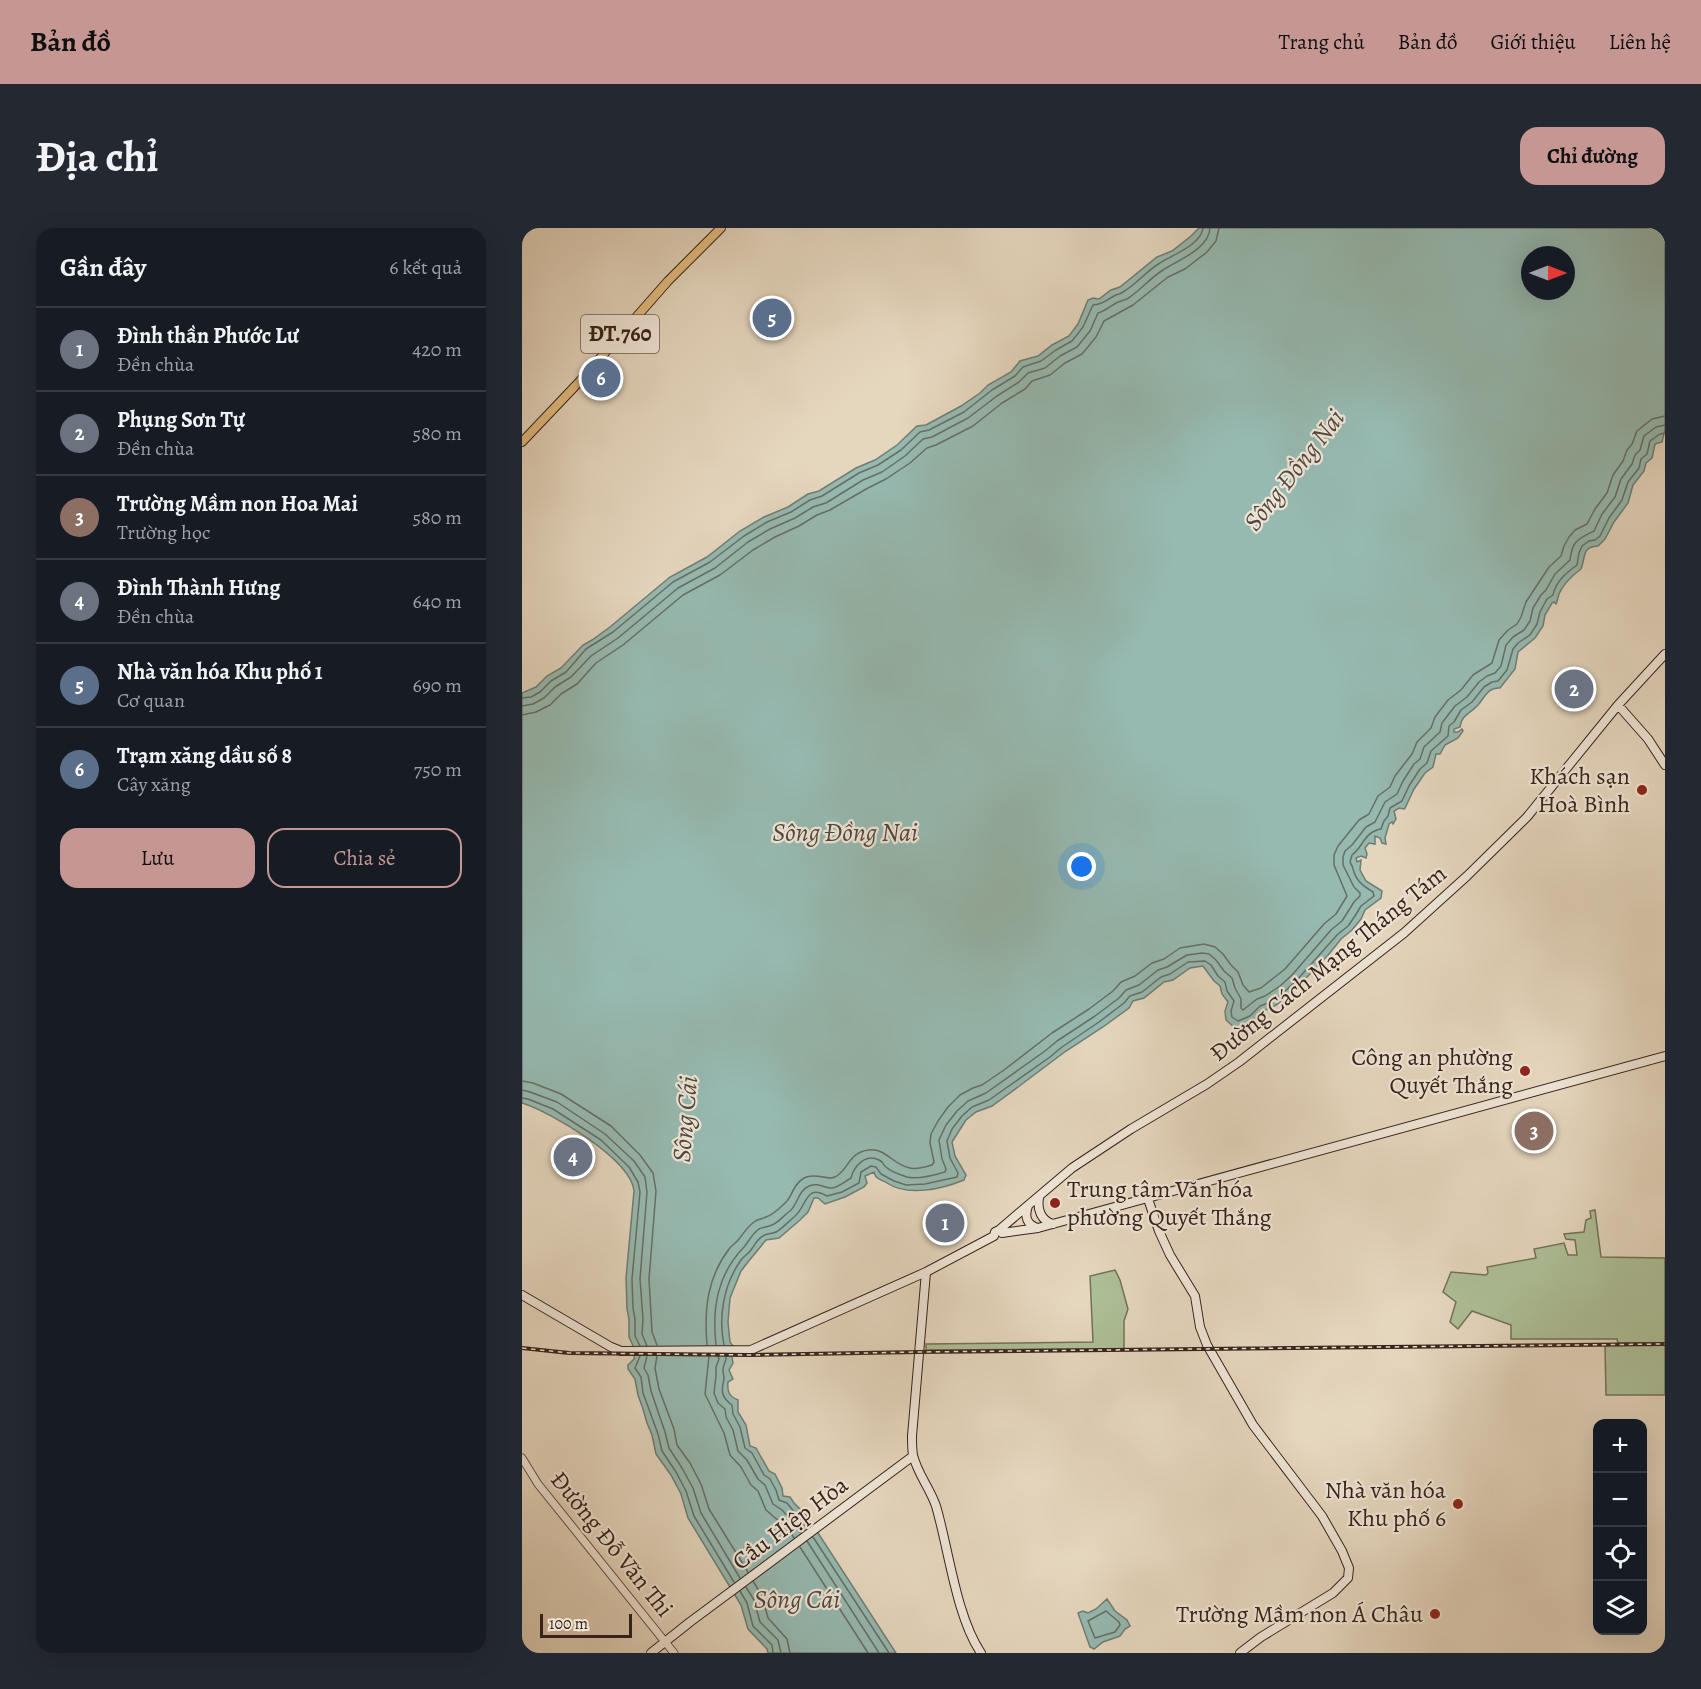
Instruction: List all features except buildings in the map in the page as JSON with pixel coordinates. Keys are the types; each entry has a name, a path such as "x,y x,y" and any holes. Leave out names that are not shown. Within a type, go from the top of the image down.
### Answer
{"main road":[{"name":"ĐT.760","path":"522,442 580,381 668,281 721,228"},
{"name":"Đường Cách Mạng Tháng Tám","path":"998,1233 1072,1168 1095,1151 1201,1088 1239,1062 1398,939 1527,817 1618,705 1665,654"},
{"path":"1618,705 1648,740 1665,765"},
{"path":"522,1295 611,1347 627,1352 749,1351 926,1272 998,1233 1038,1228 1665,1056"},
{"path":"1039,1198 1038,1205 1041,1215 1047,1222 1053,1224"},
{"path":"1148,1198 1170,1255 1195,1296 1200,1327 1218,1365 1253,1425 1322,1516 1349,1568 1348,1578 1333,1593 1261,1637 1240,1653"},
{"path":"1028,1206 1026,1218 1029,1223 1038,1228"},
{"path":"926,1272 913,1426 913,1456 933,1498 944,1532 963,1612 981,1653"},
{"name":"Cầu Hiệp Hòa","path":"651,1653 913,1456"}],"street":[{"name":"Đường Đỗ Văn Thi","path":"522,1458 544,1492 674,1653"}],"green space":[{"path":"1595,1210 1601,1257 1665,1258 1665,1343 1618,1343 1617,1339 1511,1339 1511,1325 1472,1311 1458,1329 1450,1322 1456,1302 1443,1292 1451,1272 1486,1275 1487,1267 1536,1258 1534,1249 1564,1243 1568,1255 1577,1255 1575,1240 1566,1239 1564,1234 1584,1232 1586,1220 1591,1218 1590,1211"},
{"path":"1115,1270 1128,1309 1124,1321 1124,1349 926,1350 926,1344 1093,1342 1090,1276"},
{"path":"1665,1344 1665,1395 1606,1395 1605,1345"}],"water":[{"name":"Sông Đồng Nai","path":"1199,228 1665,228 1665,430 1662,442 1655,444 1652,458 1646,463 1644,471 1633,485 1628,503 1605,539 1598,546 1586,551 1581,569 1563,587 1556,604 1552,603 1545,615 1543,626 1535,638 1518,652 1515,669 1500,688 1490,691 1464,717 1460,727 1454,729 1454,732 1462,729 1463,731 1458,738 1445,745 1440,754 1436,754 1433,767 1425,773 1414,789 1405,808 1394,811 1396,819 1393,824 1392,822 1389,824 1385,838 1386,844 1375,836 1375,844 1369,843 1365,848 1366,858 1361,856 1356,858 1357,862 1361,860 1360,870 1366,881 1382,891 1381,898 1365,910 1352,930 1288,997 1270,1009 1264,1010 1254,1020 1235,1028 1226,1020 1225,1011 1228,1002 1220,986 1203,966 1190,968 1173,980 1164,982 1144,998 1133,1001 1129,1008 1103,1027 1066,1051 992,1106 976,1112 966,1120 952,1142 955,1156 966,1175 964,1180 936,1189 915,1191 895,1187 876,1177 874,1172 865,1176 867,1183 864,1187 845,1197 825,1204 818,1198 814,1198 808,1212 800,1220 779,1238 766,1240 741,1271 730,1298 728,1322 730,1342 733,1346 731,1351 733,1363 729,1370 733,1379 728,1382 728,1388 729,1393 738,1400 738,1412 746,1425 750,1446 756,1448 769,1471 775,1474 783,1496 790,1497 807,1516 896,1653 768,1653 748,1629 741,1605 688,1518 681,1494 656,1454 635,1379 628,1369 628,1365 634,1359 635,1350 629,1337 626,1278 634,1191 630,1178 605,1151 588,1138 551,1116 522,1103 522,693 536,687 547,676 561,668 583,645 610,627 670,577 707,557 740,531 764,517 788,507 856,468 875,460 897,445 917,426 926,425 961,406 988,385 1011,372 1020,361 1038,356 1069,336 1078,324 1088,300 1099,299 1111,290 1120,287 1157,257 1172,251"},
{"path":"1107,1599 1130,1626 1120,1636 1103,1642 1094,1649 1090,1647 1078,1613 1083,1611 1088,1613"}],"railway":[{"path":"522,1348 569,1353 749,1355 1665,1344"}],"place":[{"name":"Nhà văn hóa Khu phố 1","path":"772,318"},
{"name":"Trạm xăng dầu số 8","path":"601,378"},
{"name":"Phụng Sơn Tự","path":"1574,689"},
{"name":"Khách sạn Hoà Bình","path":"1642,790"},
{"name":"Công an phường Quyết Thắng","path":"1525,1071"},
{"name":"Trường Mầm non Hoa Mai","path":"1534,1131"},
{"name":"Đình Thành Hưng","path":"573,1157"},
{"name":"Trung tâm Văn hóa phường Quyết Thắng","path":"1055,1203"},
{"name":"Đình thần Phước Lư","path":"945,1223"},
{"name":"Nhà văn hóa Khu phố 6","path":"1458,1504"},
{"name":"Trường Mầm non Á Châu","path":"1435,1614"}],"water label":[{"name":"Sông Cái","path":"685,1119"},
{"name":"Sông Cái","path":"797,1599"}]}
